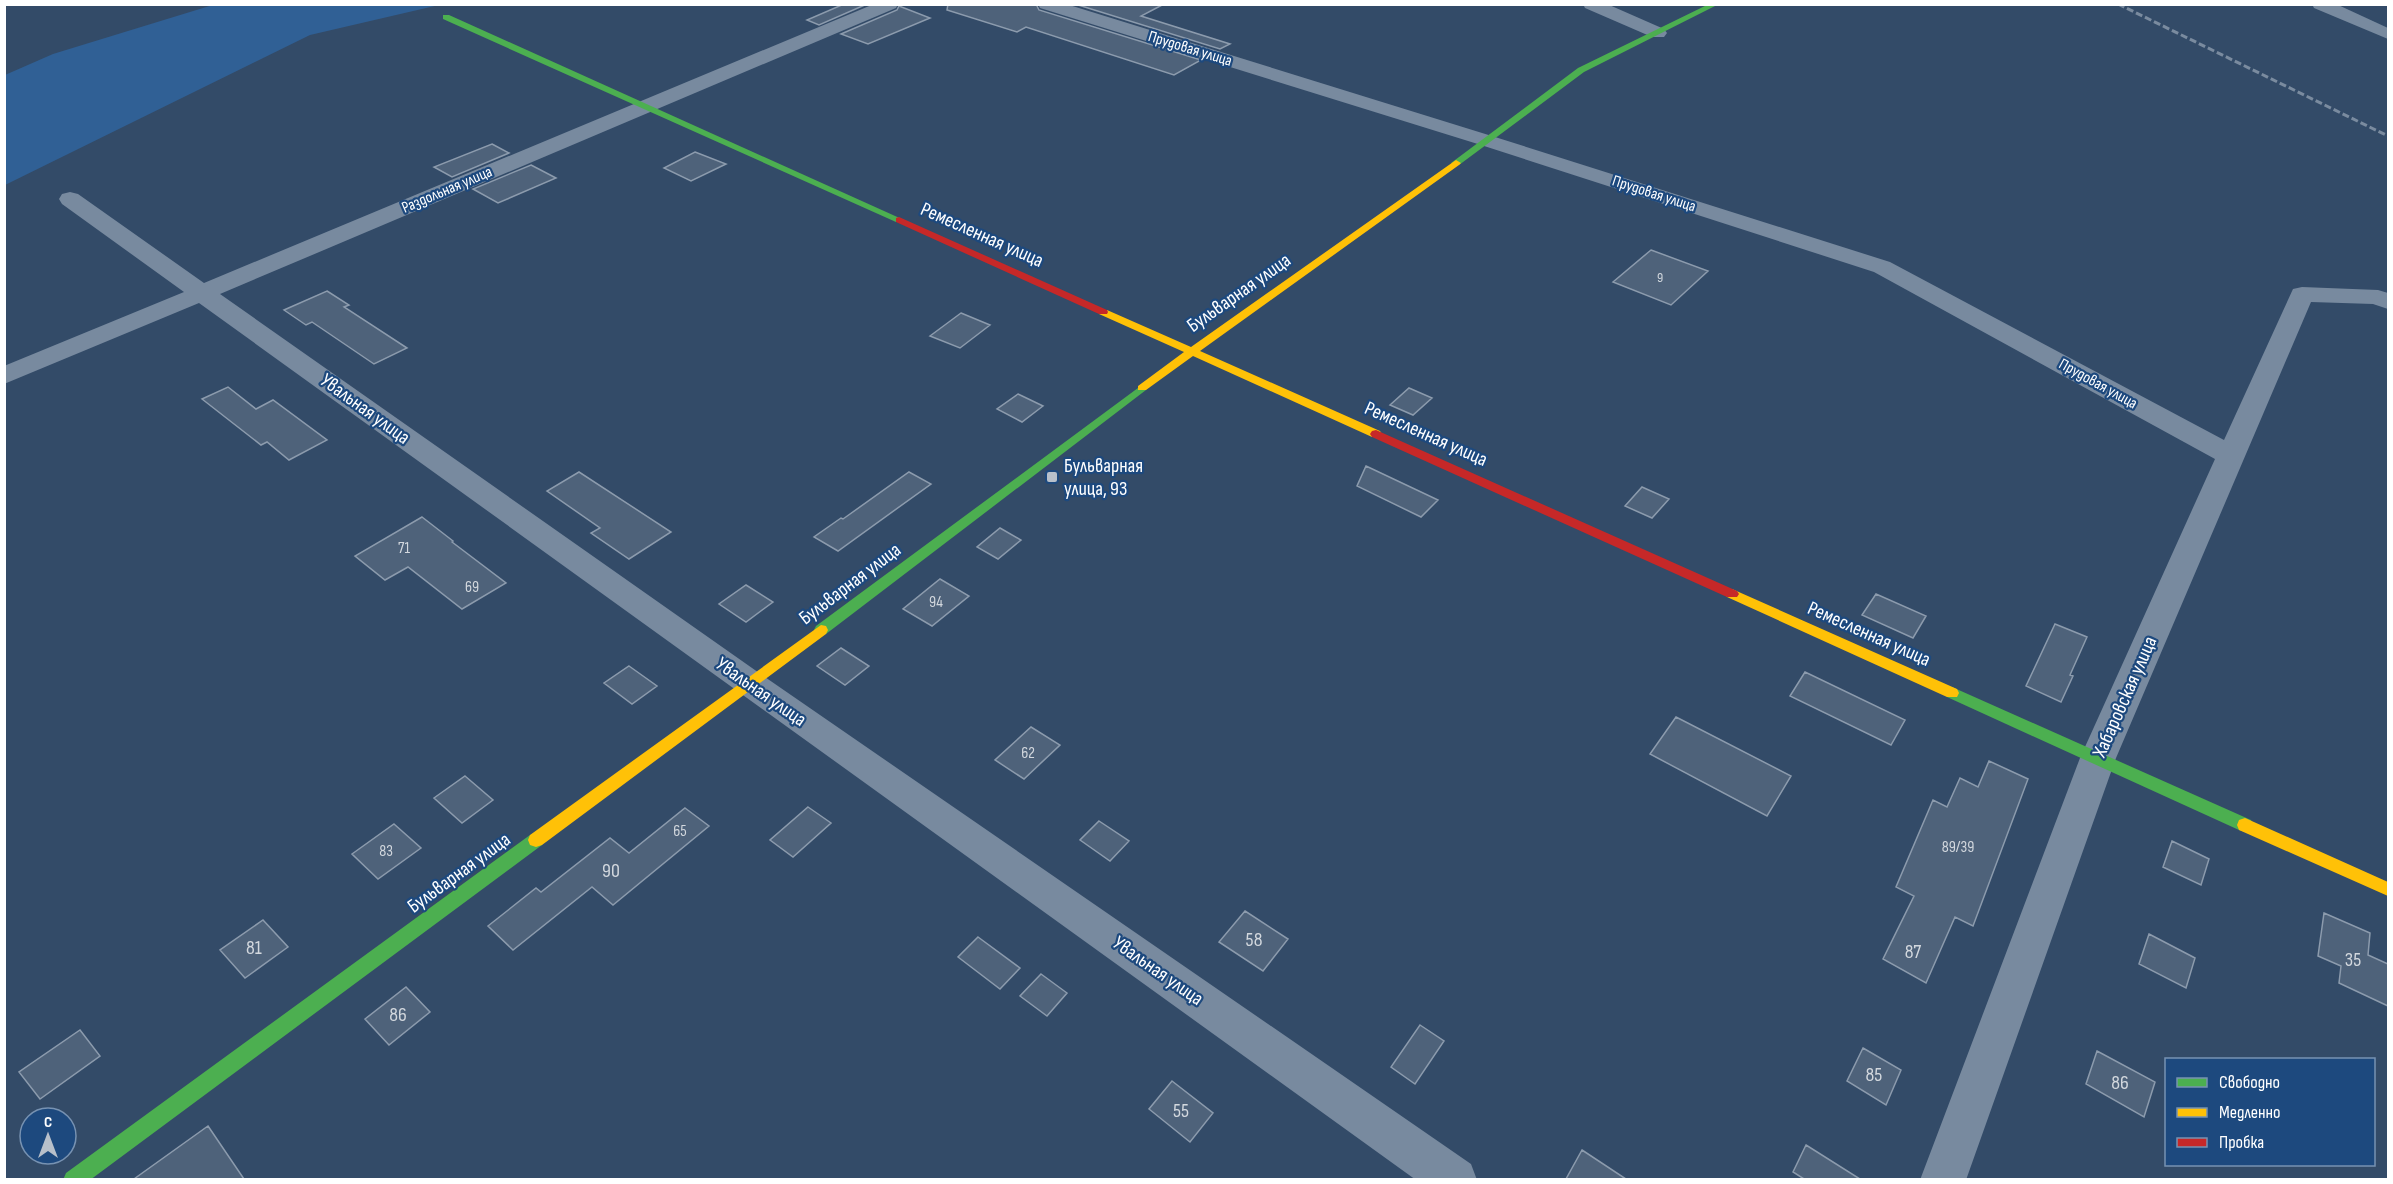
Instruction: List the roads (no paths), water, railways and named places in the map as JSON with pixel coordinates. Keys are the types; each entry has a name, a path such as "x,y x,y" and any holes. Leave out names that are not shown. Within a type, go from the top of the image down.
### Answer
{"street":[{"name":"Раздольная улица","path":"4,376 890,4"},
{"name":"Прудовая улица","path":"1046,4 1488,141 1882,267 2231,456"},
{"path":"1591,4 1658,33"},
{"name":"Бульварная улица","path":"73,1179 750,684 1192,350 1488,141 1581,70 1716,4"},
{"path":"2320,4 2388,33"},
{"name":"Ремесленная улица","path":"446,17 2388,889"},
{"name":"Увальная улица","path":"70,199 750,684 1455,1179"},
{"name":"Хабаровская улица","path":"1943,1179 2098,758 2302,294 2383,300"}],"railway":[{"path":"2118,4 2388,136"}],"place":[{"name":"Бульварная улица, 93","path":"1052,477"}]}
